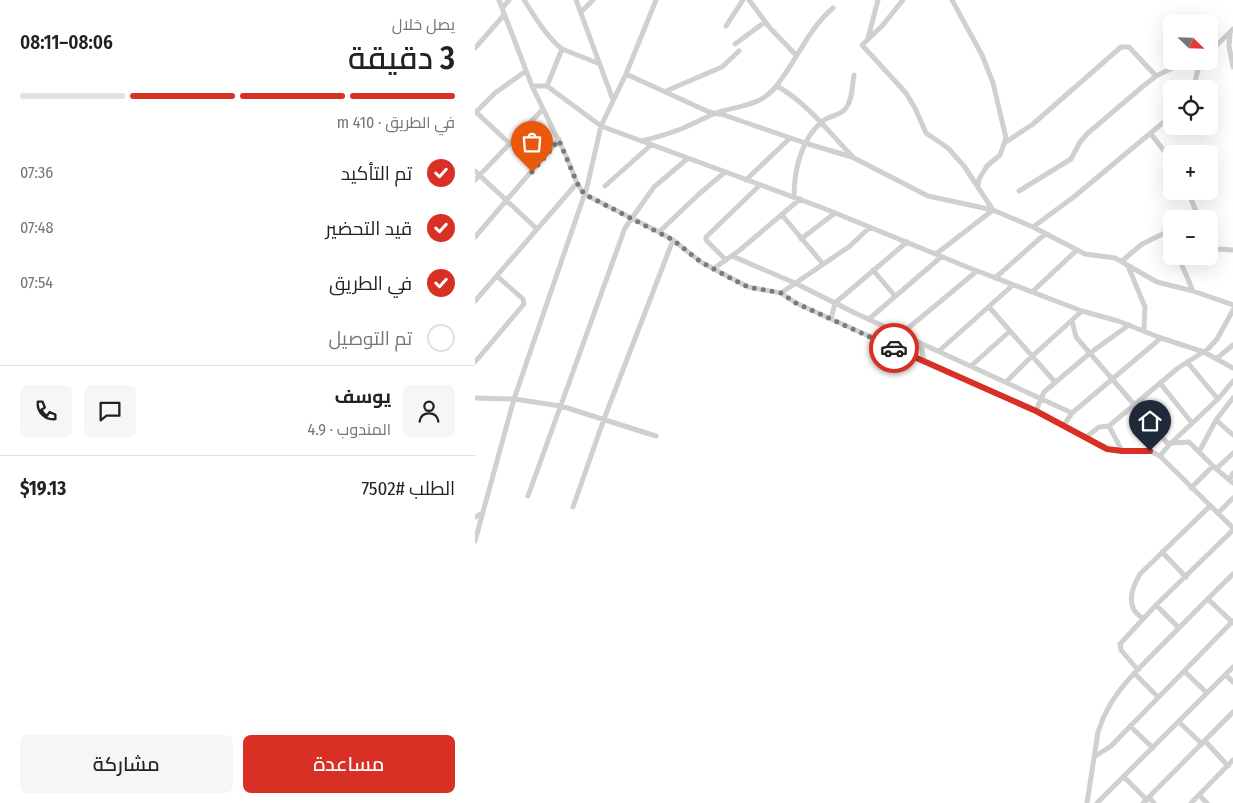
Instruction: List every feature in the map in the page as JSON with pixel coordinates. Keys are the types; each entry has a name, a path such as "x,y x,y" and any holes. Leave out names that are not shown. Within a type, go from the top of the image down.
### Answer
{"street":[{"path":"499,0 532,86 559,140 577,183 584,194 659,232 673,240 701,262 748,287 781,293 796,303 1036,411 1107,449 1150,451 1160,456 1218,513 1233,529 1143,619 1121,644 1121,650 1136,671 1159,697"},
{"path":"501,8 509,0"},
{"path":"524,0 541,26 562,49 600,64"},
{"path":"576,0 613,100"},
{"path":"581,12 593,0"},
{"path":"475,542 514,399 584,194 601,126 656,0"},
{"path":"726,26 743,0"},
{"path":"749,0 765,22 796,55"},
{"path":"868,38 877,0"},
{"path":"903,0 882,26 862,45 905,92 926,132 948,148 971,174 993,210"},
{"path":"952,0 982,55 993,83 1006,142"},
{"path":"640,141 679,130 716,113 753,104 768,94 777,86 820,20 833,8"},
{"path":"475,48 504,15"},
{"path":"735,44 765,22"},
{"path":"1218,43 1231,31"},
{"path":"1231,31 1229,46 1233,67"},
{"path":"978,186 982,172 1000,155 1006,142 1033,124 1121,47 1129,47 1157,76"},
{"path":"547,86 562,49"},
{"path":"665,91 722,67 739,50"},
{"path":"1019,191 1071,159 1080,142 1088,133 1157,76 1169,70"},
{"path":"509,144 475,112 495,93 526,71"},
{"path":"625,74 700,108 805,144 852,157 928,196 993,210 1033,227 1077,250 1093,256 1107,256 1122,260 1157,282 1193,290 1233,305"},
{"path":"794,197 795,173 805,144 821,122 845,110 850,99 854,74"},
{"path":"532,86 547,86 601,126 651,146 794,197 1082,311 1144,330 1161,338 1204,352 1233,368"},
{"path":"777,86 799,101 821,122 852,157"},
{"path":"475,180 477,173 543,109"},
{"path":"1033,227 1075,196 1163,123"},
{"path":"1151,134 1163,150"},
{"path":"746,180 790,138"},
{"path":"475,237 559,140"},
{"path":"605,186 651,146"},
{"path":"528,496 625,228 654,187 687,159"},
{"path":"659,232 725,172"},
{"path":"477,173 537,229"},
{"path":"476,297 497,276 577,183"},
{"path":"727,260 706,240 706,237 760,185"},
{"path":"713,269 727,260 800,200"},
{"path":"869,320 993,210"},
{"path":"801,239 835,213"},
{"path":"782,215 823,264"},
{"path":"781,293 850,246 869,228"},
{"path":"995,278 1045,234"},
{"path":"1122,260 1142,244 1163,234"},
{"path":"573,507 604,419 673,240"},
{"path":"831,319 835,303 907,242"},
{"path":"1218,249 1233,250"},
{"path":"1032,292 1077,250"},
{"path":"732,256 795,283 869,320 1072,413"},
{"path":"1128,265 1145,307 1144,330"},
{"path":"1182,265 1193,290"},
{"path":"873,270 895,296"},
{"path":"901,334 977,271"},
{"path":"475,362 524,304 523,300 497,276"},
{"path":"939,351 958,332 1013,285"},
{"path":"989,307 1055,382"},
{"path":"1086,437 1099,427 1109,426 1160,383 1187,362 1204,352 1217,339 1233,310"},
{"path":"1006,382 1082,311"},
{"path":"1072,322 1076,337 1170,444"},
{"path":"1036,411 1040,397 1055,382 1090,353 1129,325"},
{"path":"971,366 1010,331"},
{"path":"1064,425 1072,413 1161,338"},
{"path":"921,343 924,361"},
{"path":"1216,359 1233,345"},
{"path":"1187,362 1218,399"},
{"path":"1160,456 1170,444 1218,399 1233,381"},
{"path":"1160,383 1192,423"},
{"path":"475,398 514,399 561,406 656,436"},
{"path":"1199,452 1216,420 1233,398"},
{"path":"1216,420 1233,434"},
{"path":"1109,426 1122,451"},
{"path":"1170,444 1189,442 1214,468 1231,481 1233,473"},
{"path":"1191,488 1233,453"},
{"path":"1218,513 1233,498"},
{"path":"1143,619 1134,610 1132,593 1140,574 1210,506"},
{"path":"475,517 483,514"},
{"path":"1162,552 1185,576"},
{"path":"1087,803 1102,720 1114,696 1136,671 1233,574"},
{"path":"1094,757 1107,750 1233,622 1208,599"},
{"path":"1156,606 1179,628"},
{"path":"1097,803 1233,667"},
{"path":"1184,671 1207,693"},
{"path":"1226,675 1233,682"},
{"path":"1146,800 1233,712"},
{"path":"1179,722 1204,742 1228,766"},
{"path":"1130,726 1153,748"},
{"path":"1191,803 1233,760"},
{"path":"1125,777 1146,800 1154,803"},
{"path":"1199,795 1207,803"}],"way so far":[{"path":"532,172 559,140 577,183 584,194 659,232 673,240 701,262 748,287 781,293 796,303 894,348"}],"route":[{"path":"894,348 1036,411 1107,449 1115,451 1150,451"}]}
